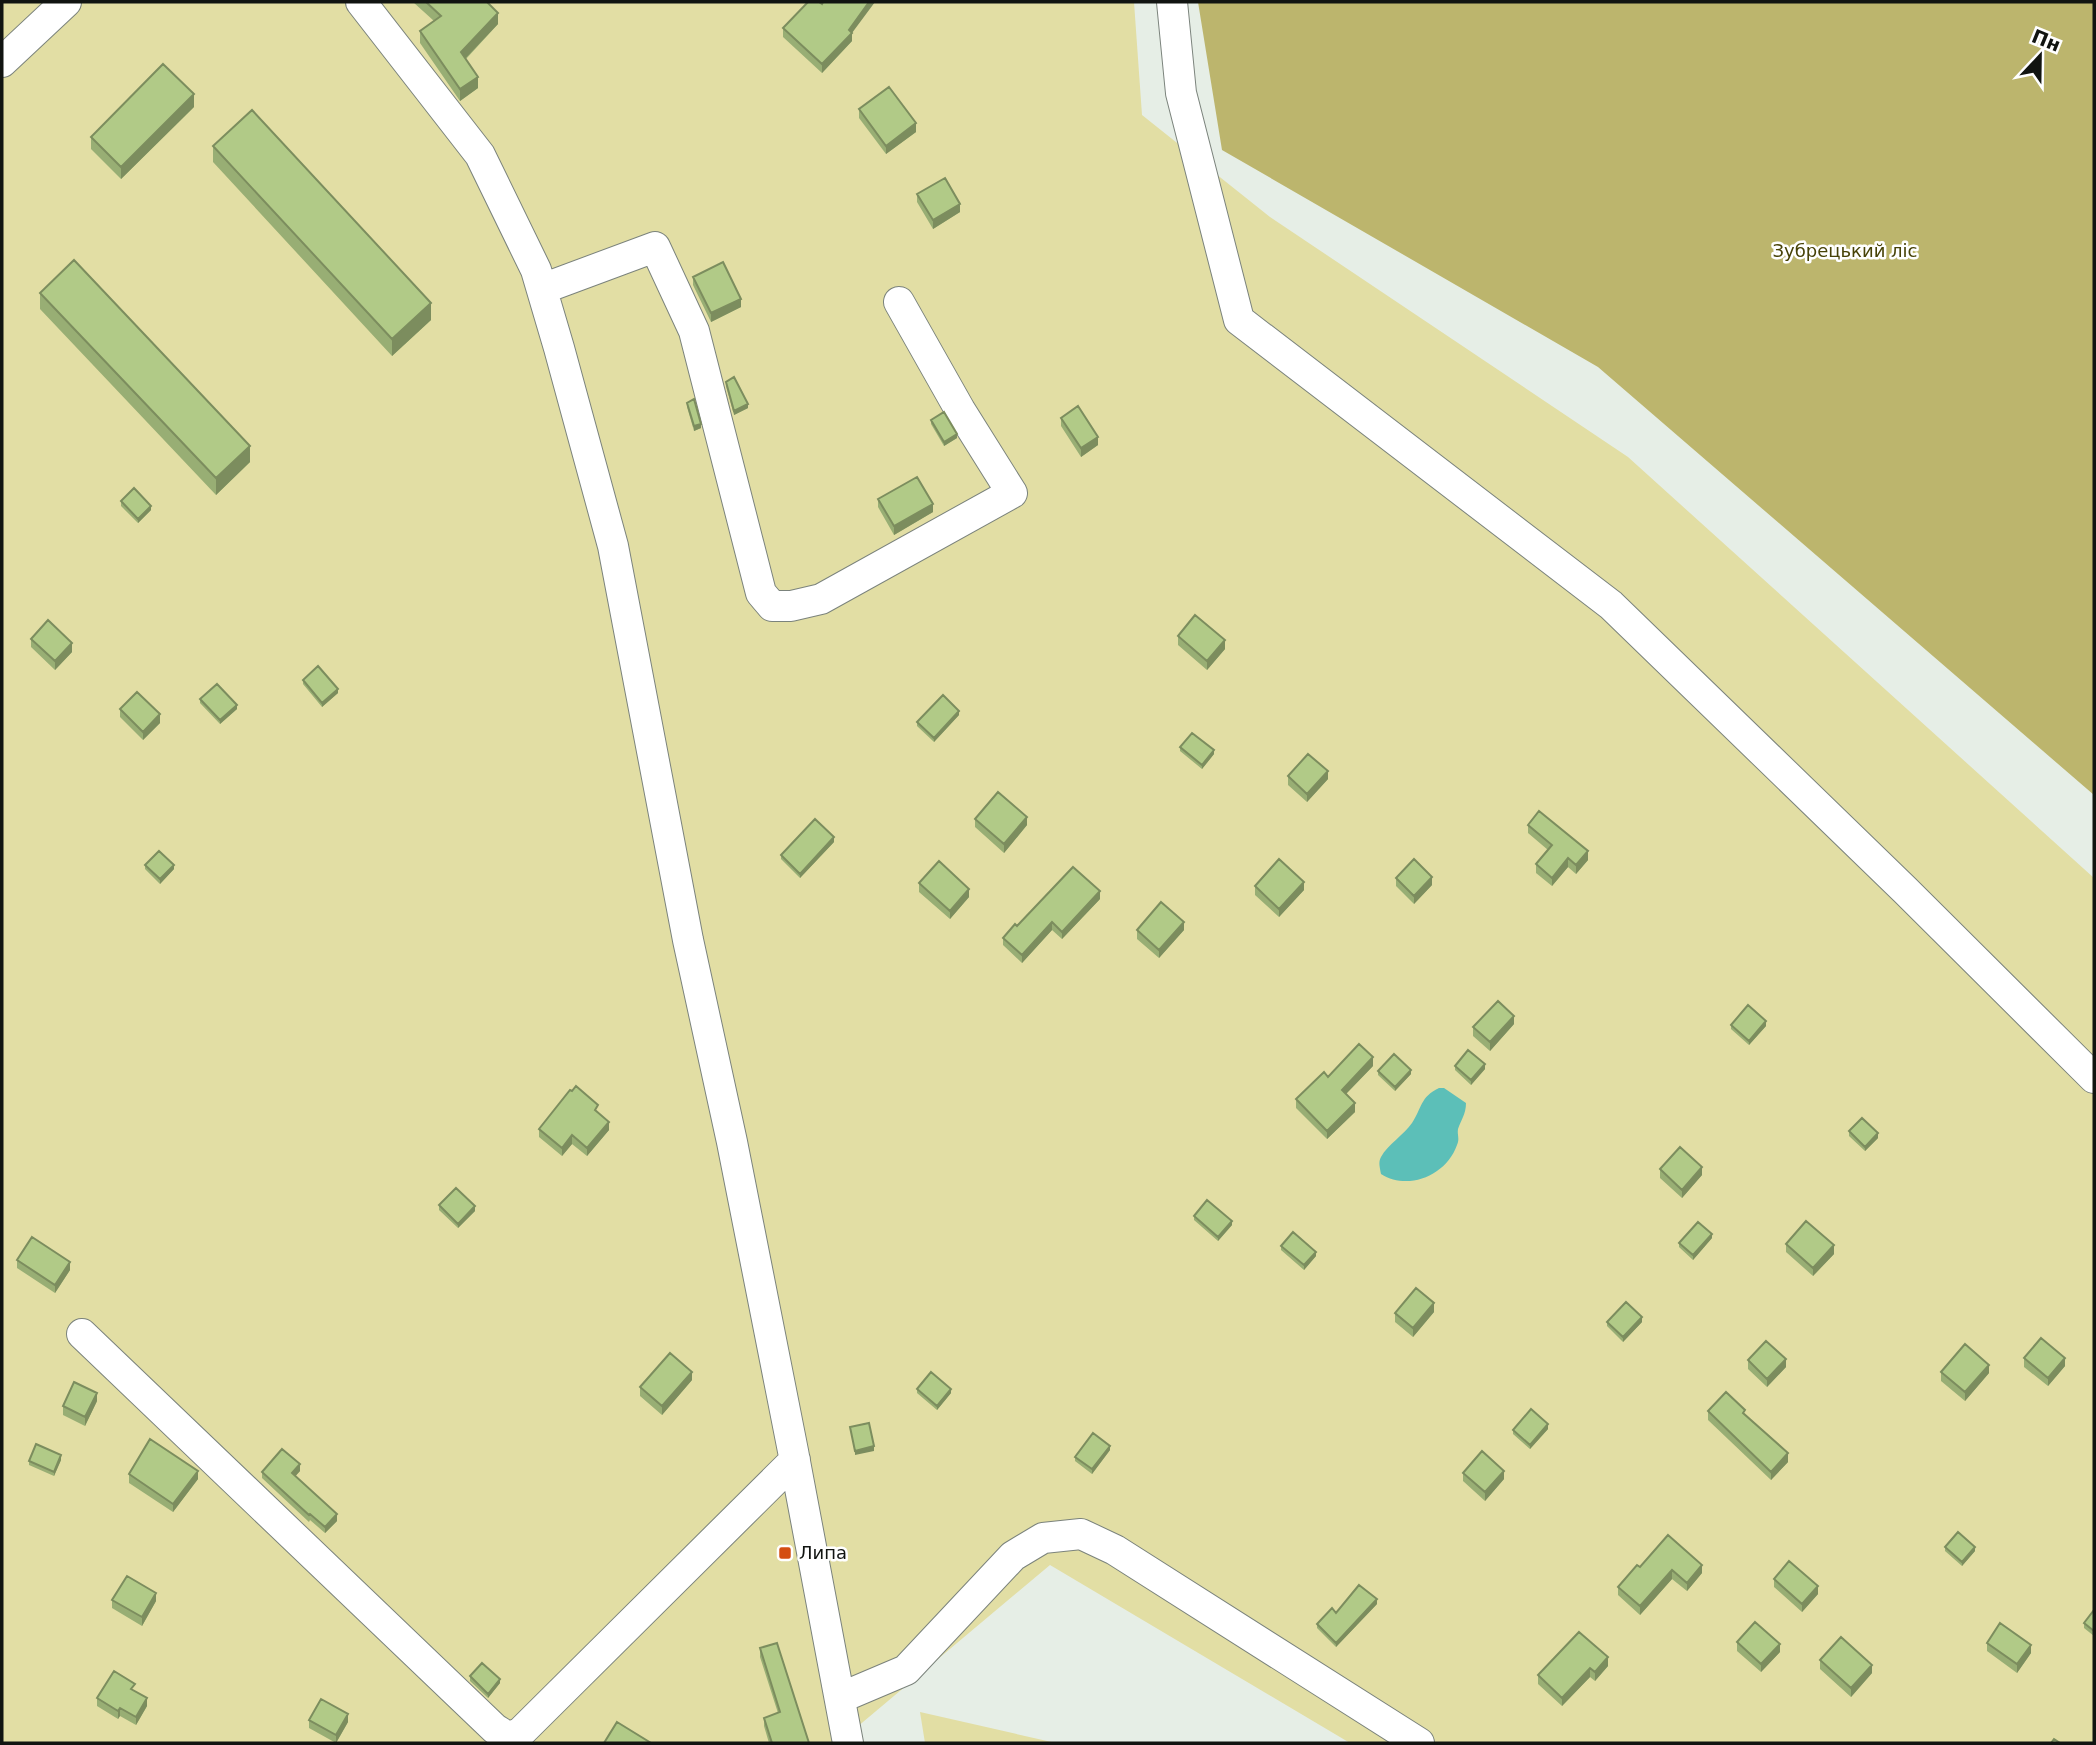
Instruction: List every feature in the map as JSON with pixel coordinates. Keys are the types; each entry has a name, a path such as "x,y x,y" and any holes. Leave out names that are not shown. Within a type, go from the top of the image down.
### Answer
{"street":[{"path":"2,62 66,2"},
{"path":"360,2 480,155 536,270 542,289 613,546 688,940 732,1142 795,1460 848,1743"},
{"path":"1171,2 1181,93 1239,320 1611,604 2094,1078"},
{"path":"542,289 655,247 694,331 761,593 772,606 791,606 821,599 1012,493 960,410 899,302"},
{"path":"82,1334 490,1736 508,1737 520,1733 795,1460"},
{"path":"840,1698 906,1670 1013,1556 1043,1538 1081,1534 1115,1550 1419,1743"}],"shaded area":[{"path":"2,2 1134,2 1142,115 1270,217 1628,457 2094,878 2094,1743 1350,1743 1050,1565 838,1743 2,1743"},
{"path":"920,1712 1056,1743 925,1743"}],"green space":[{"name":"Зубрецький ліс","path":"1198,2 2094,2 2094,795 1598,367 1222,150"}],"water":[{"path":"1439,1088 1444,1088 1466,1103 1458,1129 1458,1143 1452,1156 1425,1178 1403,1181 1381,1174 1380,1161 1384,1152 1409,1127 1425,1099"}],"building":[{"path":"426,2 487,2 498,13 461,52 478,77 460,89 420,31 441,16"},
{"path":"808,2 869,2 849,30 852,33 822,64 783,28"},
{"path":"163,64 194,94 121,167 91,137"},
{"path":"889,87 916,123 886,146 859,109"},
{"path":"252,110 431,303 392,339 213,146"},
{"path":"945,178 960,204 933,220 917,194"},
{"path":"74,260 250,446 216,478 40,293"},
{"path":"723,262 741,299 711,313 693,277"},
{"path":"734,377 748,404 734,411 726,382"},
{"path":"694,399 701,424 694,426 687,403"},
{"path":"1078,406 1098,437 1081,448 1061,418"},
{"path":"944,412 957,434 944,442 931,420"},
{"path":"917,477 933,504 894,526 878,499"},
{"path":"134,488 151,506 138,519 121,501"},
{"path":"1195,615 1225,640 1207,661 1178,636"},
{"path":"48,620 72,643 55,661 31,639"},
{"path":"318,666 338,689 322,703 303,680"},
{"path":"217,684 237,705 220,720 200,699"},
{"path":"137,692 160,714 143,732 120,709"},
{"path":"943,695 959,711 934,738 917,722"},
{"path":"1192,733 1214,750 1202,765 1180,747"},
{"path":"1308,754 1328,771 1307,794 1288,776"},
{"path":"998,792 1027,817 1004,844 975,819"},
{"path":"1539,811 1588,851 1576,865 1568,858 1552,878 1536,864 1552,845 1528,825"},
{"path":"815,819 834,837 800,874 781,855"},
{"path":"159,851 174,865 160,879 145,865"},
{"path":"1279,859 1304,882 1279,909 1255,886"},
{"path":"1414,859 1432,877 1414,896 1396,878"},
{"path":"939,861 969,889 950,911 919,883"},
{"path":"1073,867 1100,891 1062,932 1052,922 1022,955 1003,938"},
{"path":"1161,902 1184,922 1159,950 1137,930"},
{"path":"1498,1001 1514,1016 1490,1042 1473,1027"},
{"path":"1748,1005 1766,1021 1749,1041 1731,1025"},
{"path":"1359,1044 1373,1057 1342,1090 1355,1103 1327,1131 1296,1099 1324,1072 1328,1077"},
{"path":"1468,1050 1485,1064 1471,1080 1455,1066"},
{"path":"1394,1054 1411,1070 1395,1087 1378,1071"},
{"path":"576,1086 598,1105 595,1110 609,1122 587,1148 572,1135 562,1148 539,1129"},
{"path":"1862,1118 1878,1133 1865,1147 1849,1131"},
{"path":"1680,1147 1702,1167 1682,1190 1660,1169"},
{"path":"456,1188 475,1206 458,1224 439,1205"},
{"path":"1207,1200 1232,1221 1218,1237 1194,1216"},
{"path":"1806,1221 1834,1245 1813,1268 1786,1244"},
{"path":"1698,1222 1712,1234 1693,1255 1679,1243"},
{"path":"1293,1232 1316,1252 1304,1265 1281,1246"},
{"path":"32,1237 70,1262 55,1285 17,1260"},
{"path":"1416,1288 1434,1303 1413,1328 1395,1313"},
{"path":"1626,1302 1642,1317 1623,1337 1607,1322"},
{"path":"2041,1338 2065,1358 2048,1378 2024,1358"},
{"path":"1766,1341 1786,1359 1767,1379 1748,1360"},
{"path":"1965,1344 1989,1365 1965,1392 1941,1372"},
{"path":"670,1353 692,1372 662,1406 640,1387"},
{"path":"931,1372 951,1389 937,1406 917,1389"},
{"path":"74,1382 97,1393 85,1417 63,1406"},
{"path":"1726,1392 1745,1410 1743,1413 1788,1453 1771,1472 1708,1411"},
{"path":"1531,1409 1548,1424 1530,1445 1513,1430"},
{"path":"869,1423 874,1446 855,1451 850,1427"},
{"path":"1093,1433 1110,1446 1092,1469 1075,1457"},
{"path":"150,1439 198,1471 173,1504 129,1474"},
{"path":"36,1444 61,1455 54,1472 29,1461"},
{"path":"282,1449 300,1464 292,1473 337,1514 325,1527 262,1472"},
{"path":"1482,1451 1504,1471 1485,1492 1463,1473"},
{"path":"1958,1532 1975,1547 1962,1562 1945,1547"},
{"path":"1668,1535 1702,1565 1687,1583 1672,1570 1640,1606 1618,1587"},
{"path":"1789,1561 1818,1586 1802,1604 1774,1579"},
{"path":"127,1576 156,1593 142,1617 112,1600"},
{"path":"1359,1585 1377,1599 1336,1643 1317,1624 1332,1608 1336,1613"},
{"path":"2094,1610 2094,1631 2084,1623"},
{"path":"1755,1622 1780,1644 1761,1664 1737,1642"},
{"path":"2000,1623 2031,1645 2017,1664 1987,1643"},
{"path":"1579,1632 1608,1657 1595,1672 1590,1668 1562,1698 1538,1675"},
{"path":"1841,1637 1872,1665 1851,1688 1820,1660"},
{"path":"777,1643 809,1743 772,1743 764,1718 780,1712 760,1648"},
{"path":"482,1663 500,1679 488,1694 470,1676"},
{"path":"114,1671 135,1684 131,1689 147,1698 136,1717 120,1708 118,1711 97,1698"},
{"path":"321,1699 348,1714 336,1735 309,1720"},
{"path":"617,1722 651,1743 604,1743"}],"place":[{"name":"Липа","path":"785,1553"}]}
